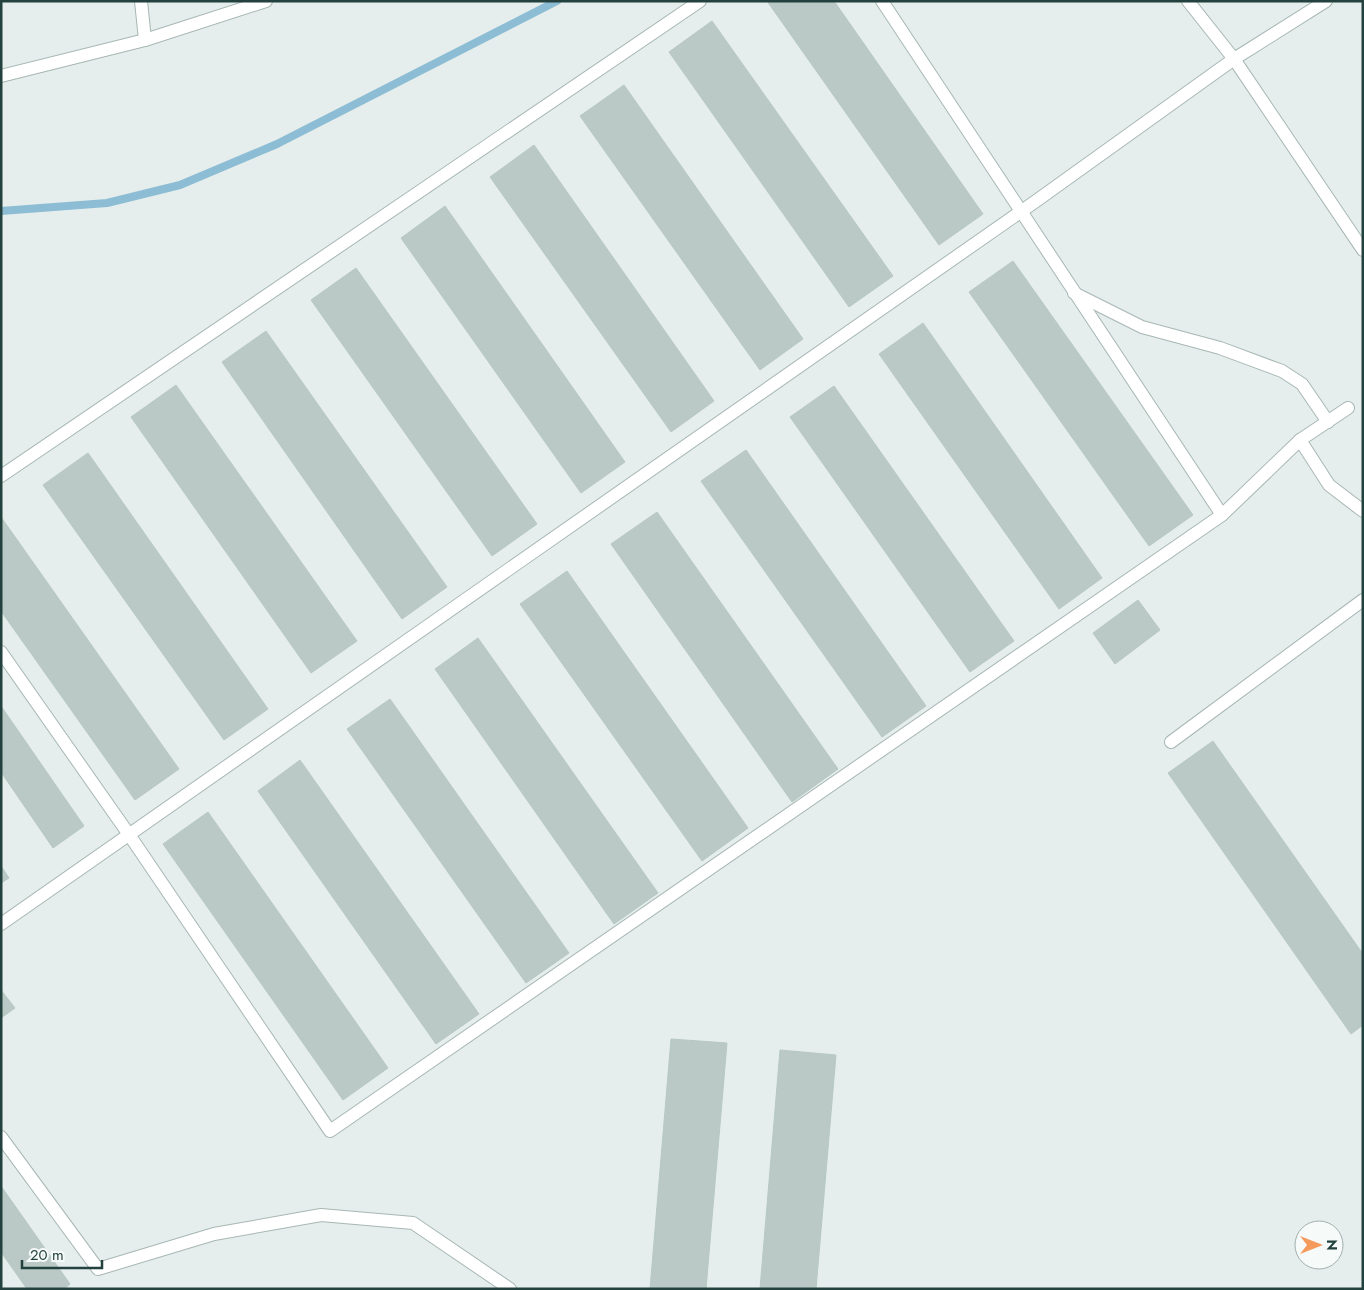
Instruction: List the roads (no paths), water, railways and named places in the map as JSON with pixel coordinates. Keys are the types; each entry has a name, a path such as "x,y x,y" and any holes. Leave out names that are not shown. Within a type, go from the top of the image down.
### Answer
{"lane":[{"path":"141,1 144,40"},
{"path":"1,76 144,40 266,1"},
{"path":"1,476 700,1"},
{"path":"882,1 1019,212 1222,516"},
{"path":"1188,1 1234,59 1363,250"},
{"path":"1,924 130,836 1234,59 1326,1"},
{"path":"1073,293 1142,327 1220,348 1282,371 1302,384 1328,422"},
{"path":"1,652 130,836 330,1131 1222,516 1300,440 1348,408"},
{"path":"1300,440 1329,485 1363,511"},
{"path":"1171,742 1363,600"},
{"path":"1,1137 98,1269 214,1234 321,1215 413,1222 510,1289"}],"waterway":[{"path":"1,211 107,203 180,185 277,144 557,1"}]}
